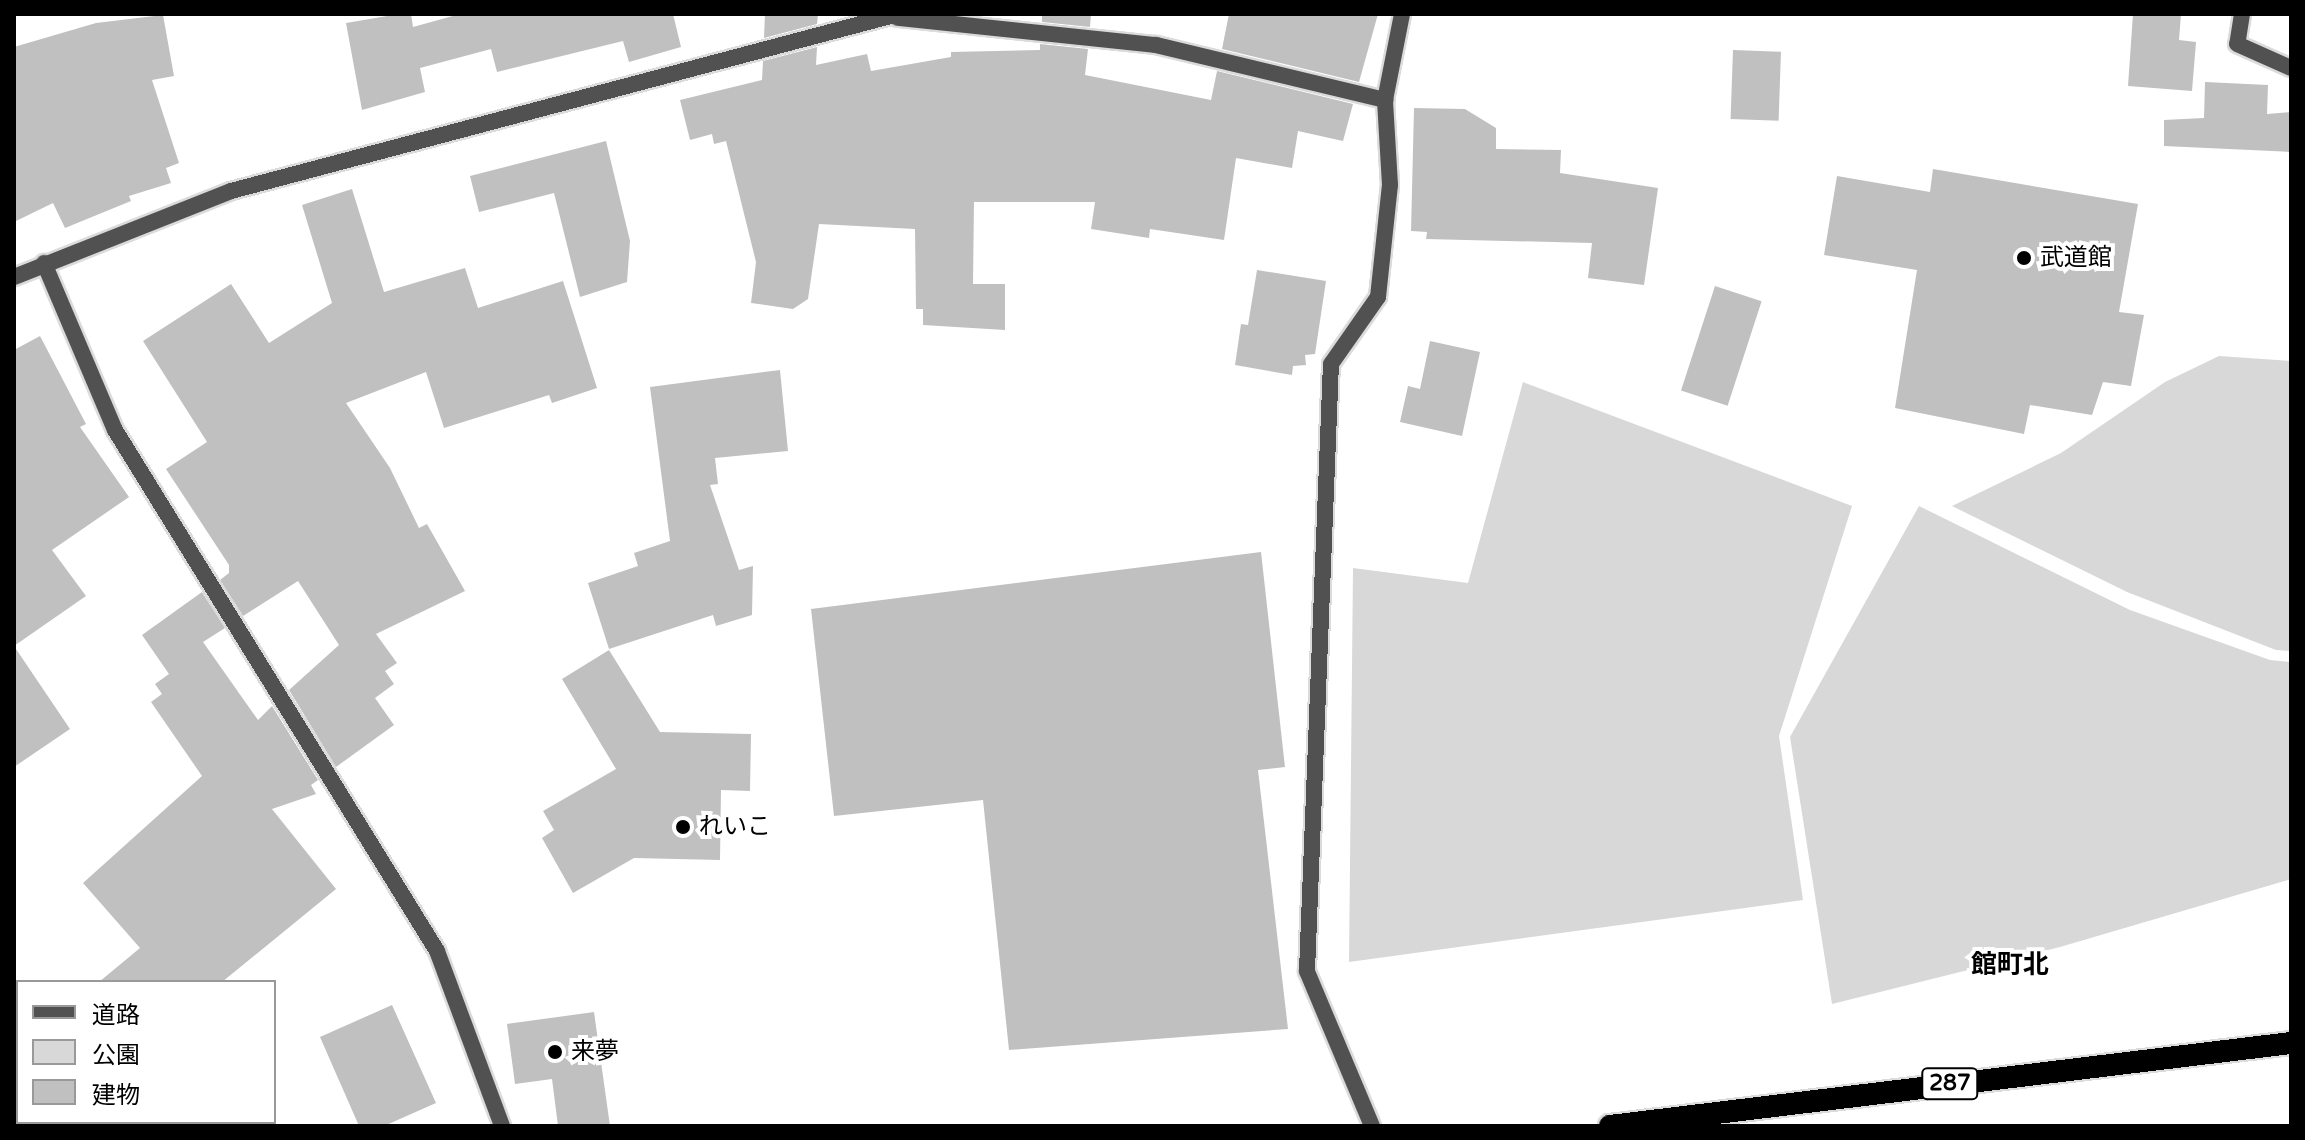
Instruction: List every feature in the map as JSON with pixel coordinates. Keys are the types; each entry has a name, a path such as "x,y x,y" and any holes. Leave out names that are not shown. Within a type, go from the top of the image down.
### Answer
{"highway":[{"name":"287","path":"1610,1126 2291,1043"}],"street":[{"path":"1372,1126 1307,971 1331,364 1378,297 1390,185 1385,100 1402,14"},
{"path":"2242,14 2237,44 2291,68"},
{"path":"14,277 231,191 898,16 1156,45 1385,100"},
{"path":"44,263 115,430 437,951 502,1126"}],"green space":[{"path":"2219,356 2291,361 2291,651 2276,650 2127,592 1952,506 2061,453 2165,382"},
{"path":"1523,382 1852,506 1779,736 1803,900 1349,962 1353,568 1468,583"},
{"path":"1919,506 2130,610 2270,660 2291,662 2291,879 2060,947 1832,1004 1790,737"}],"building":[{"path":"411,14 413,27 460,14 673,14 681,47 629,62 623,41 497,72 491,49 420,68 425,92 362,110 346,23"},
{"path":"765,14 818,14 817,24 764,38"},
{"path":"1042,14 1091,14 1090,27 1042,22"},
{"path":"1229,14 1378,14 1359,82 1222,49"},
{"path":"2133,14 2181,14 2179,40 2196,42 2192,91 2128,86"},
{"path":"163,15 174,76 152,80 179,163 166,168 171,183 129,196 131,201 65,228 53,203 14,222 14,47 96,23"},
{"path":"1040,44 1088,49 1085,75 1211,100 1217,71 1353,104 1343,141 1298,131 1292,168 1236,158 1224,240 1150,229 1149,238 1091,229 1095,202 974,202 973,284 1005,284 1005,330 923,325 923,309 916,309 915,229 819,224 808,299 793,309 751,303 756,262 726,141 714,144 712,134 690,140 680,100 762,80 763,61 817,47 816,65 867,54 871,71 951,57 951,52 1040,50"},
{"path":"1733,50 1781,52 1779,121 1731,119"},
{"path":"2205,82 2268,85 2267,114 2291,112 2291,152 2164,146 2164,120 2204,118"},
{"path":"1414,108 1465,109 1496,128 1496,149 1561,150 1560,173 1658,188 1644,285 1588,278 1592,243 1426,239 1427,232 1411,231"},
{"path":"606,141 630,241 627,282 580,297 554,193 479,212 470,176"},
{"name":"武道館","path":"1933,169 2138,204 2119,312 2144,315 2131,386 2103,382 2092,415 2030,405 2024,434 1895,408 1917,270 1824,255 1837,176 1930,192"},
{"path":"352,189 384,292 465,268 478,308 563,281 597,388 552,403 549,395 444,428 426,372 346,403 390,468 419,528 427,524 465,591 376,634 397,663 385,671 394,684 375,698 394,725 336,767 289,690 339,645 298,581 243,616 220,580 229,573 229,565 166,469 207,442 143,341 231,284 269,343 332,303 302,205"},
{"path":"1257,270 1326,281 1315,354 1305,355 1306,365 1293,366 1292,375 1235,365 1241,324 1248,325"},
{"path":"1715,286 1762,301 1728,406 1681,391"},
{"path":"40,336 86,424 80,427 129,497 52,550 86,596 14,646 14,350"},
{"path":"1430,341 1480,352 1462,436 1400,422 1408,386 1420,389"},
{"path":"780,370 788,451 715,458 718,484 710,485 739,570 753,566 752,615 716,626 713,615 609,649 588,583 638,566 634,553 670,541 650,387"},
{"path":"1261,552 1285,767 1258,770 1288,1029 1009,1050 983,800 834,816 811,609"},
{"path":"202,592 225,628 203,642 258,720 272,706 318,780 311,785 316,794 272,809 336,889 224,980 101,980 140,948 83,883 202,776 151,702 162,694 155,684 169,674 142,635"},
{"path":"14,646 70,729 14,767"},
{"path":"609,650 660,732 751,734 750,791 721,790 720,860 634,858 573,893 542,838 554,830 543,811 616,769 562,679"},
{"path":"392,1005 436,1103 384,1126 359,1126 320,1037"},
{"name":"来夢","path":"594,1012 610,1126 558,1126 552,1079 515,1084 507,1024"}],"place":[{"name":"武道館","path":"2024,258"},
{"name":"れいこ","path":"683,827"},
{"name":"来夢","path":"555,1052"}],"district":[{"name":"館町北","path":"2010,965"}]}
